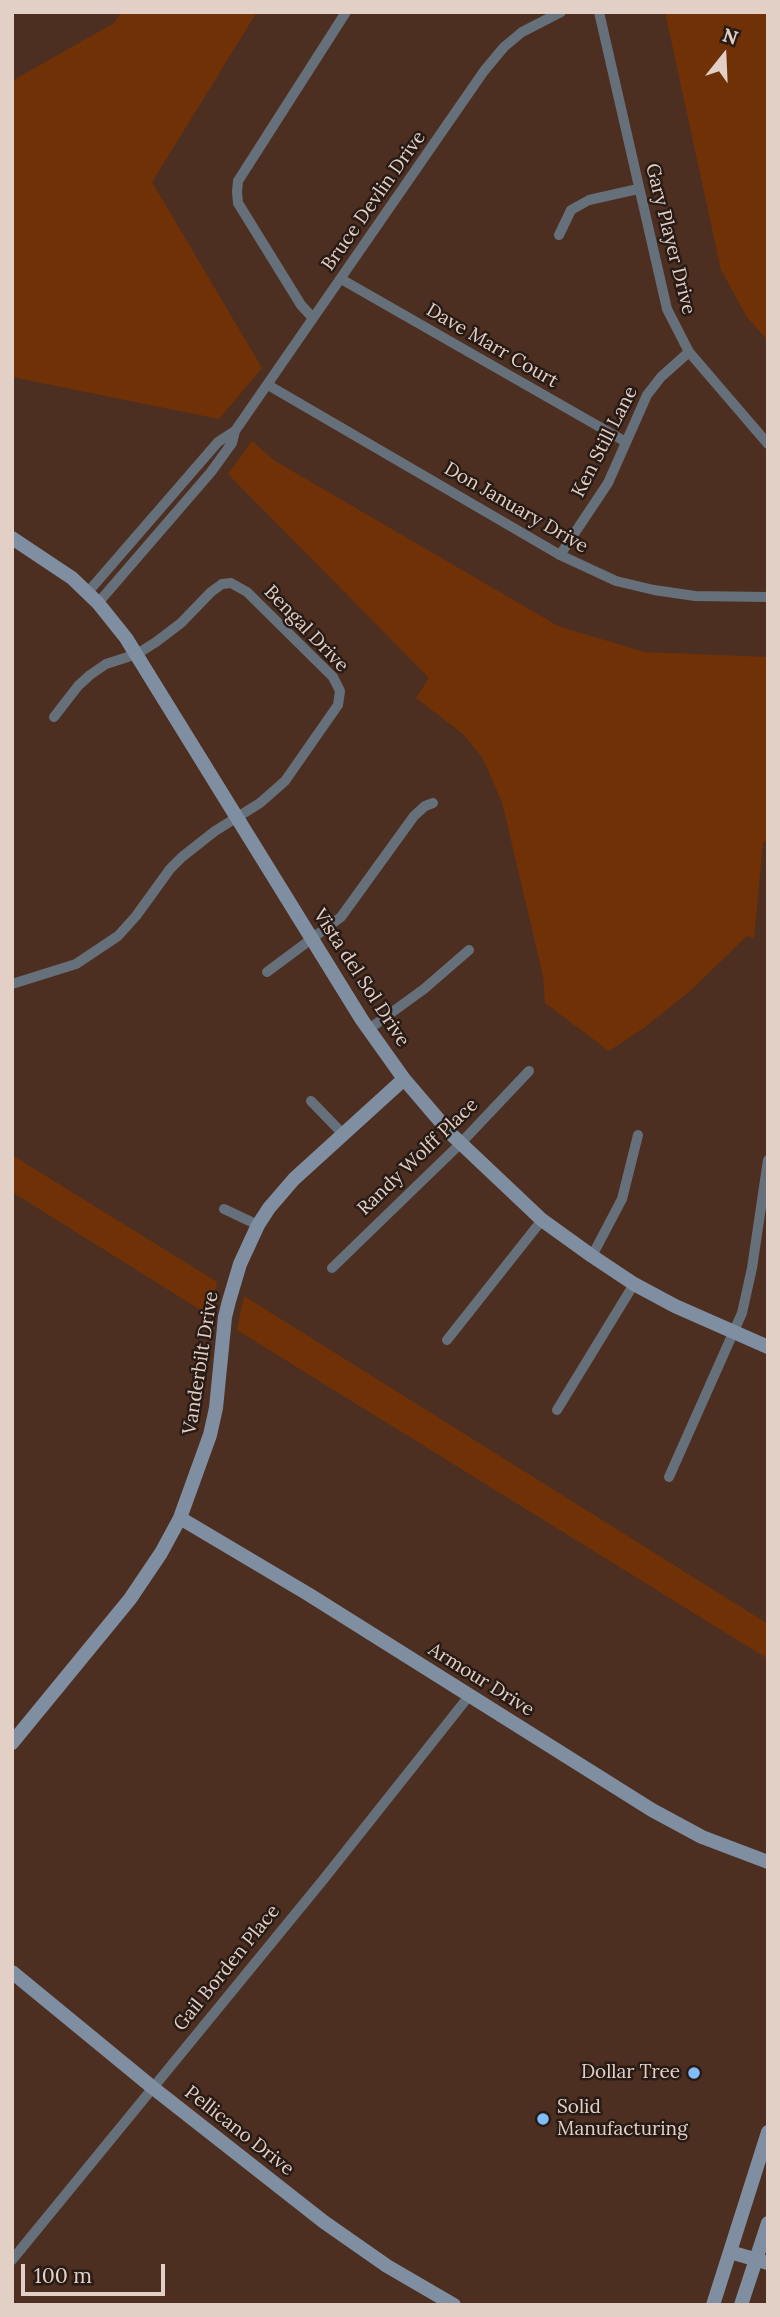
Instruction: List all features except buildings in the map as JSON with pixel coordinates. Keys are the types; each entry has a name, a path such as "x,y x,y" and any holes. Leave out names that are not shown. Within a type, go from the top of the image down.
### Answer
{"street":[{"path":"313,318 301,305 238,203 238,181 346,12"},
{"name":"Bruce Devlin Drive","path":"93,597 218,442 235,431 484,71 504,47 523,32 561,12"},
{"name":"Gary Player Drive","path":"599,12 667,309 689,352 768,444"},
{"path":"559,236 571,210 589,200 638,189"},
{"name":"Dave Marr Court","path":"341,279 625,442"},
{"name":"Ken Still Lane","path":"560,555 608,483 647,396 661,377 689,352"},
{"name":"Don January Drive","path":"268,385 560,555 616,581 695,596 768,597"},
{"name":"Bruce Devlin Drive","path":"93,597 211,472 232,443 235,431"},
{"name":"Vista del Sol Drive","path":"12,538 54,564 93,597 137,654 369,1029 404,1079 460,1144 542,1220 634,1284 768,1347"},
{"name":"Bengal Drive","path":"12,984 76,964 109,943 136,916 182,857 215,831 238,819 278,789 338,705 340,691 337,684 247,592 231,583 222,584 211,592 168,634 137,654 106,664 90,675 54,717"},
{"path":"267,972 341,917 414,816 433,803"},
{"path":"369,1029 424,989 469,950"},
{"name":"Randy Wolff Place","path":"331,1268 460,1144 529,1071"},
{"name":"Vanderbilt Drive","path":"12,1743 130,1598 161,1553 180,1518 210,1435 229,1301 240,1264 258,1225 288,1186 404,1079"},
{"path":"311,1101 343,1135"},
{"path":"592,1256 622,1199 638,1135"},
{"path":"669,1477 742,1313 748,1291 768,1160"},
{"path":"224,1209 258,1225"},
{"path":"447,1340 542,1220"},
{"path":"557,1410 634,1284"},
{"name":"Armour Drive","path":"180,1518 308,1594 659,1813 702,1837 768,1861"},
{"name":"Gail Borden Place","path":"12,2260 323,1880 469,1696"},
{"name":"Pellicano Drive","path":"12,1972 152,2087 355,2245 454,2305"},
{"path":"713,2305 768,2132"},
{"path":"741,2305 762,2261 768,2223"},
{"path":"730,2252 762,2261"}],"shaded area":[{"path":"121,12 257,12 152,182 262,368 219,419 12,377 12,81 114,23"},
{"path":"665,12 768,12 768,341 747,317 721,270"},
{"path":"252,441 275,461 558,626 644,652 768,657 768,840 763,842 754,938 747,936 691,990 645,1027 609,1051 545,1003 543,976 502,802 482,757 462,733 416,698 429,678 228,474"},
{"path":"12,1155 217,1282 210,1316 12,1192"},
{"path":"244,1296 768,1624 768,1659 237,1330"}],"place":[{"name":"Dollar Tree","path":"694,2073"},
{"name":"Solid Manufacturing","path":"543,2119"}]}
